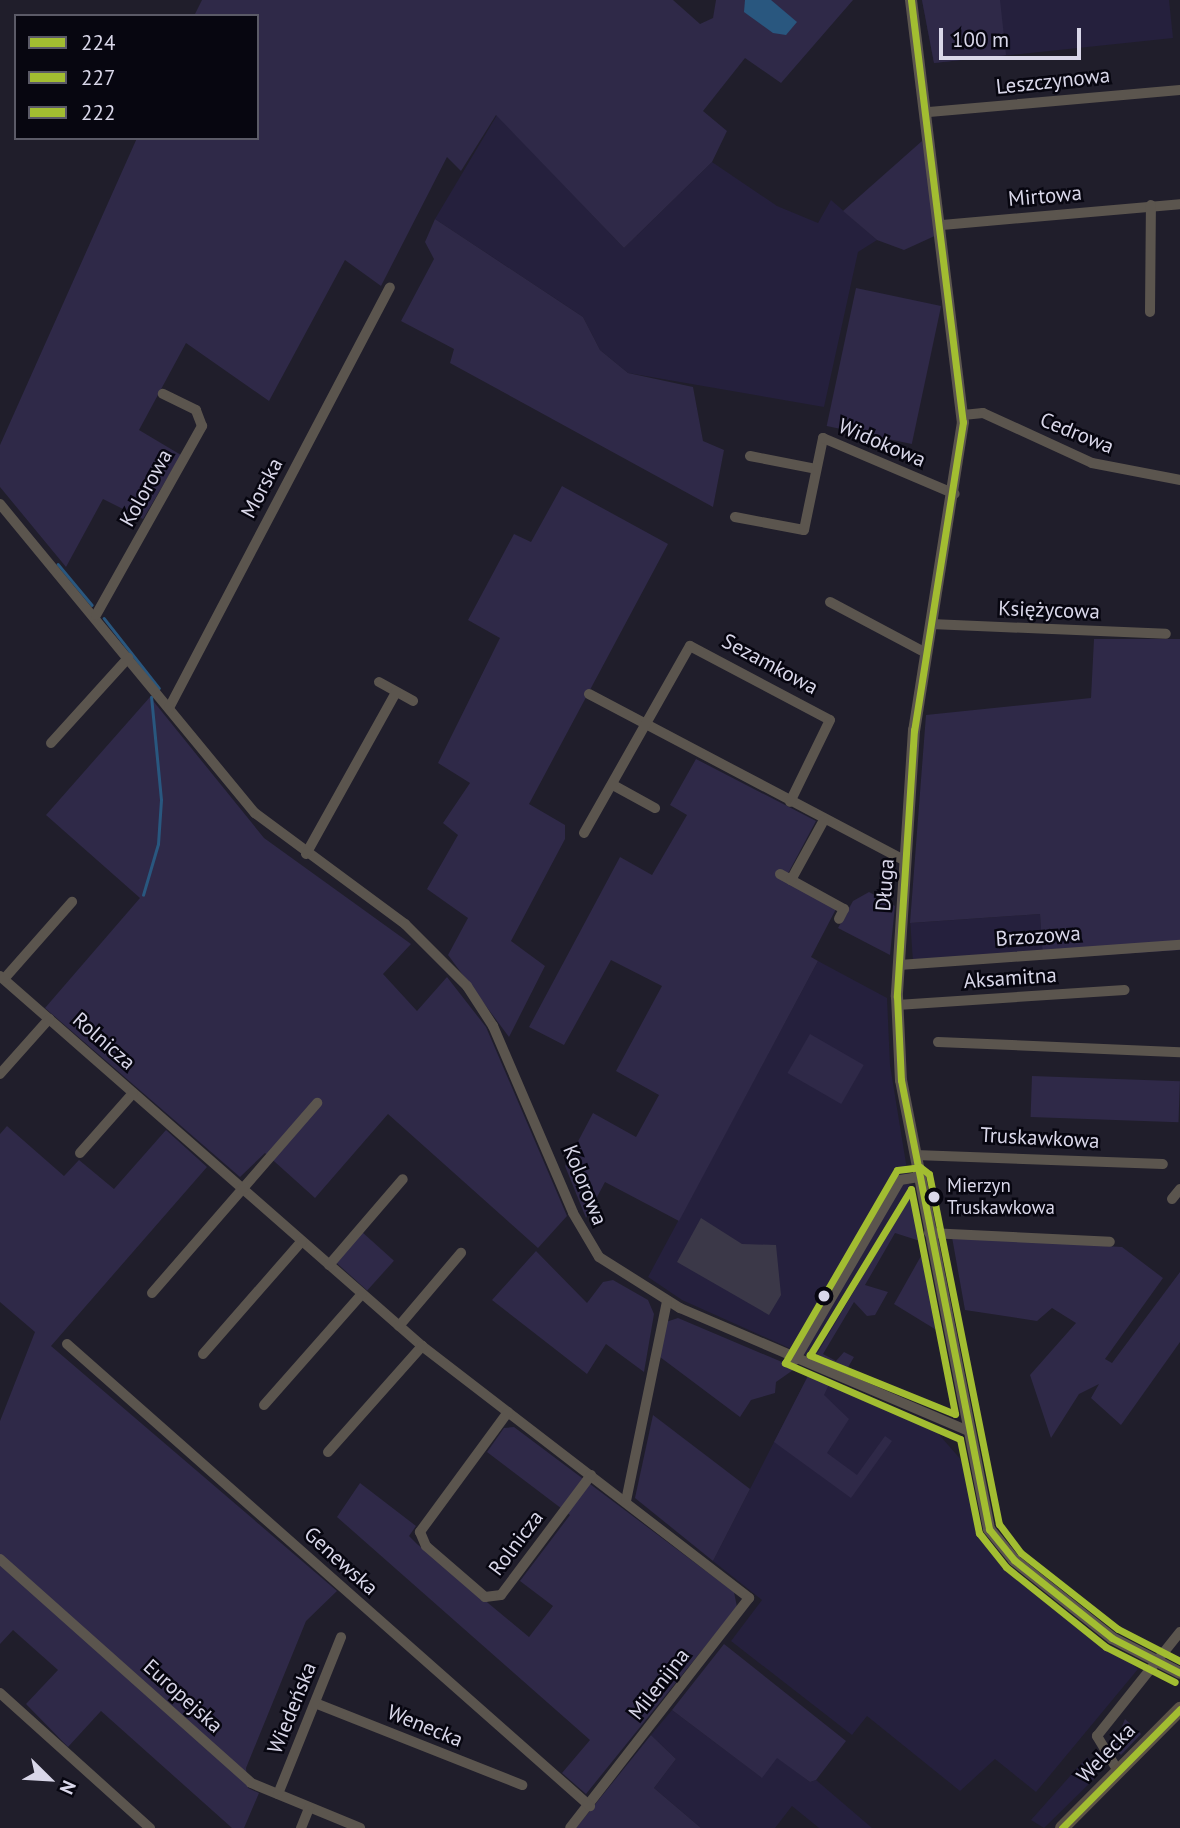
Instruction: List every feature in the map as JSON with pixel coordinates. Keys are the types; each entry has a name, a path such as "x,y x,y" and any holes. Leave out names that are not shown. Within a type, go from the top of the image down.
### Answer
{"main road":[{"name":"Welecka","path":"1062,1828 1180,1709"}],"street":[{"name":"Długa","path":"911,0 929,112 963,415 955,494 926,653 899,965 897,1005 915,1155 981,1510 997,1541 1112,1638 1156,1664 1180,1673"},
{"name":"Leszczynowa","path":"929,112 1180,90"},
{"name":"Mirtowa","path":"942,225 1180,204"},
{"path":"1150,312 1151,205"},
{"name":"Morska","path":"169,708 390,287"},
{"name":"Kolorowa","path":"96,615 202,426 197,411 163,394"},
{"name":"Cedrowa","path":"963,415 983,414 1092,463 1180,480"},
{"name":"Widokowa","path":"735,517 804,530 823,438 955,494"},
{"path":"750,456 816,469"},
{"name":"Kolorowa","path":"0,504 96,615 255,813 306,854 405,924 467,986 531,1105 588,1244 667,1301 795,1360 966,1430"},
{"path":"830,602 926,653"},
{"name":"Księżycowa","path":"931,624 1166,634"},
{"name":"Sezamkowa","path":"584,833 690,646 827,716 829,728 790,802"},
{"path":"51,743 128,658"},
{"path":"379,682 413,701"},
{"path":"306,854 396,692"},
{"path":"589,694 906,861"},
{"path":"613,785 655,808"},
{"path":"791,880 824,820"},
{"path":"780,874 844,909 839,919"},
{"name":"Rolnicza","path":"72,902 2,977 422,1346 714,1570"},
{"name":"Brzozowa","path":"899,965 1180,945"},
{"name":"Aksamitna","path":"897,1005 1125,990"},
{"name":"Rolnicza","path":"0,1074 49,1018"},
{"path":"938,1042 1180,1052"},
{"name":"Rolnicza","path":"80,1153 133,1093"},
{"path":"152,1293 317,1103"},
{"name":"Truskawkowa","path":"915,1155 1163,1164"},
{"path":"795,1360 900,1180 919,1177"},
{"path":"329,1265 402,1179"},
{"path":"1172,1199 1180,1189"},
{"path":"929,1233 1110,1242"},
{"path":"203,1354 302,1241"},
{"path":"399,1326 461,1253"},
{"path":"264,1405 362,1294"},
{"path":"626,1500 667,1301"},
{"name":"Genewska","path":"67,1344 590,1805"},
{"path":"328,1452 422,1346"},
{"name":"Rolnicza","path":"508,1412 420,1532 426,1546 485,1597 501,1595 591,1475"},
{"name":"Europejska","path":"0,1559 251,1783 360,1828"},
{"name":"Milenijna","path":"570,1828 749,1598 714,1570"},
{"path":"1118,1772 1097,1736 1180,1632"},
{"name":"Wiedeńska","path":"278,1794 341,1637"},
{"path":"0,1693 150,1828"},
{"name":"Wenecka","path":"315,1703 522,1785"},
{"path":"301,1828 309,1808"}],"shaded area":[{"path":"202,0 673,0 700,24 713,18 716,0 853,0 781,83 745,58 703,111 727,131 712,162 624,248 496,115 461,171 447,157 381,286 345,260 269,401 186,343 139,430 181,455 143,519 103,499 66,567 0,487 0,445 136,140 259,140 259,14 195,14"},
{"path":"922,0 1169,0 1173,38 934,63"},
{"path":"922,0 1000,0 1006,55 934,63"},
{"path":"497,115 624,248 712,162 777,206 818,223 831,200 877,240 858,252 824,407 628,373 600,350 583,317 435,219"},
{"path":"922,141 939,234 904,250 877,240 843,211"},
{"path":"435,219 583,317 600,350 628,373 693,387 703,441 724,450 713,507 450,363 454,349 401,321 434,259 425,242"},
{"path":"856,288 941,306 912,444 827,426"},
{"path":"562,486 668,544 529,804 565,825 565,839 511,941 545,966 509,1037 448,955 468,918 427,889 458,835 443,823 470,783 438,763 500,638 468,620 514,534 531,542"},
{"path":"1094,639 1180,639 1180,950 1043,959 1040,914 910,923 926,715 1091,698"},
{"path":"150,697 264,838 411,944 383,974 417,1011 447,977 486,1027 567,1216 538,1248 388,1114 315,1198 265,1153 240,1177 45,1008 140,898 46,815"},
{"path":"696,759 816,821 784,881 836,909 811,957 818,961 679,1221 605,1182 586,1218 565,1166 593,1113 636,1137 659,1095 616,1071 662,986 611,960 564,1045 529,1027 620,857 652,875 687,815 670,805"},
{"path":"869,892 895,906 890,955 838,928 853,901"},
{"path":"1040,914 1043,959 913,968 910,923"},
{"path":"818,961 887,998 890,1065 911,1194 814,1359 682,1300 648,1277"},
{"path":"810,1034 864,1065 841,1104 788,1073"},
{"path":"1032,1076 1180,1081 1178,1122 1031,1117"},
{"path":"7,1126 64,1176 79,1160 114,1189 166,1130 207,1167 51,1346 337,1591 306,1621 246,1768 248,1788 259,1793 244,1828 232,1828 101,1711 68,1747 26,1704 58,1670 13,1630 0,1644 0,1421 35,1332 0,1302 0,1134"},
{"path":"911,1194 920,1241 895,1233 865,1285 888,1292 875,1315 867,1316 854,1302 823,1354 836,1361 844,1352 854,1357 847,1369 836,1370 814,1359"},
{"path":"362,1232 394,1261 367,1290 335,1262"},
{"path":"952,1237 1122,1247 1163,1278 1105,1359 1112,1363 1180,1272 1180,1342 1121,1425 1091,1398 1099,1384 1079,1394 1051,1438 1030,1375 1076,1323 1052,1308 1037,1321 965,1310"},
{"path":"536,1251 587,1303 603,1282 613,1280 648,1300 654,1314 644,1372 606,1344 587,1374 492,1300"},
{"path":"921,1256 938,1331 894,1304"},
{"path":"678,1318 796,1368 776,1382 775,1393 751,1400 740,1417 660,1357 666,1322"},
{"path":"809,1374 935,1430 963,1462 974,1518 997,1560 1138,1669 1036,1792 995,1759 960,1791 867,1716 852,1735 731,1641 762,1600 713,1561"},
{"path":"809,1374 830,1382 824,1395 849,1419 827,1453 857,1475 885,1436 892,1441 851,1498 774,1442"},
{"path":"653,1415 750,1489 713,1561 635,1498"},
{"path":"514,1427 734,1592 737,1607 586,1794 562,1773 590,1740 337,1517 360,1483 416,1526 409,1536 417,1544 529,1637 553,1606 520,1581 570,1515 487,1452 504,1428"},
{"path":"724,1644 846,1741 816,1780 810,1782 777,1758 762,1778 672,1710"},
{"path":"672,1710 761,1777 777,1757 810,1782 816,1780 872,1828 819,1828 792,1806 775,1828 701,1828 654,1788 676,1759 651,1735"},
{"path":"1125,1719 1141,1734 1121,1755 1113,1748"},
{"path":"651,1735 676,1759 654,1788 701,1828 576,1828"},
{"path":"1087,1757 1099,1769 1095,1778 1044,1828 1031,1820"}],"water":[{"path":"745,0 771,0 797,22 786,35 773,33 744,12"}],"building":[{"path":"701,1218 742,1244 776,1245 781,1295 769,1315 677,1262"}],"waterway":[{"path":"58,564 92,605"},
{"path":"104,618 159,688"},
{"path":"143,895 158,844 161,800 151,697"}],"transit line":[{"name":"224","path":"911,0 963,422 914,730 897,996 901,1080 989,1529 1014,1560 1112,1638 1180,1673"},
{"name":"222","path":"960,1439 785,1363 897,1170 920,1167 929,1174 999,1524 1021,1553 1118,1629 1180,1661"},
{"name":"227","path":"911,1189 955,1414 810,1355 911,1189"},
{"name":"227","path":"960,1439 979,1533 1006,1567 1106,1647 1175,1682"},
{"name":"224","path":"1062,1828 1180,1709"}],"place":[{"name":"Mierzyn Truskawkowa","path":"934,1197"}]}
